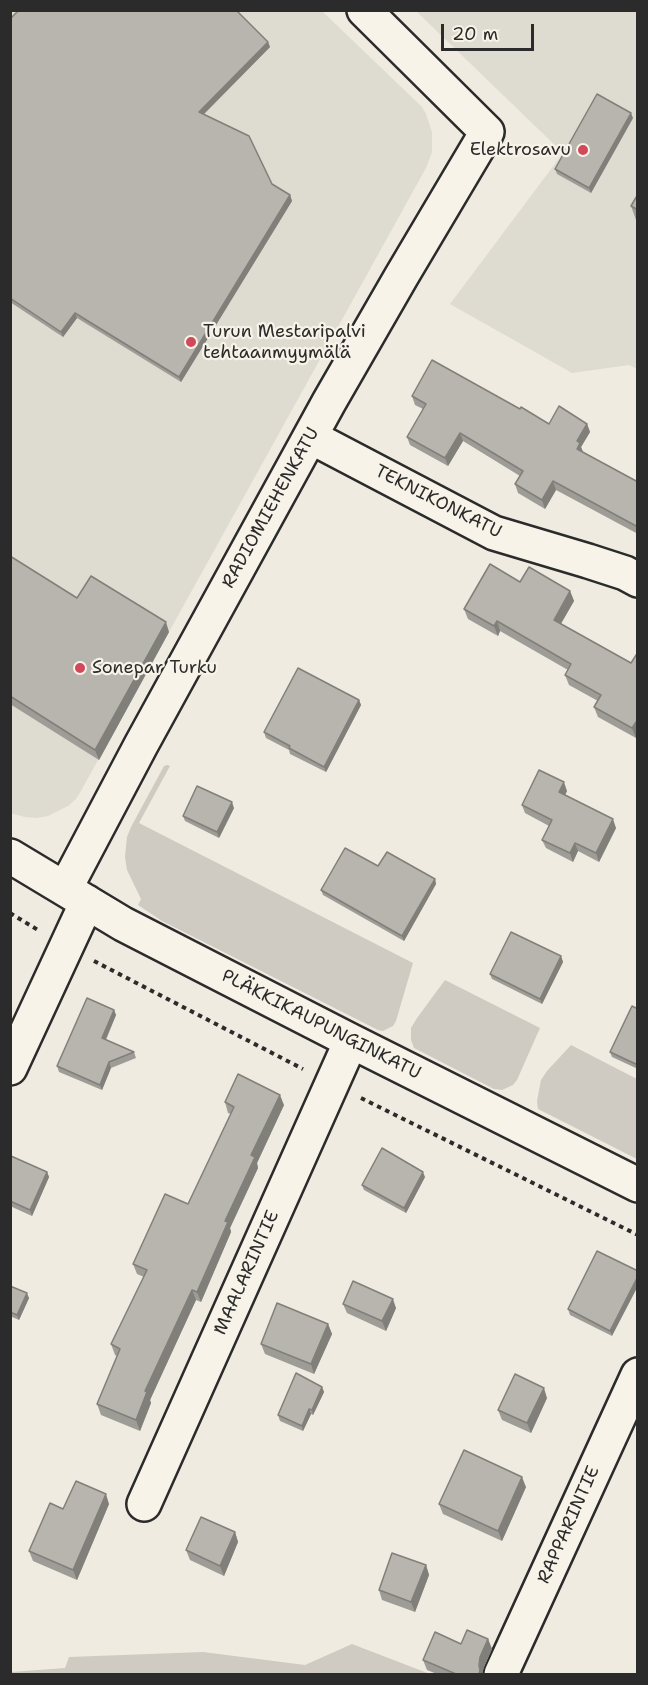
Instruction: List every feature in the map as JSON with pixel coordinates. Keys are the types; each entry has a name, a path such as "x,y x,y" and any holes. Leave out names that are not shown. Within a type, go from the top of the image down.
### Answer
{"street":[{"name":"RADIOMIEHENKATU","path":"10,1068 76,896 141,745 310,436 487,132 364,10"},
{"name":"TEKNIKONKATU","path":"310,436 494,533 625,573 638,580"},
{"name":"PLÄKKIKAUPUNGINKATU","path":"10,856 123,924 638,1185"},
{"name":"MAALARINTIE","path":"144,1504 351,1041"},
{"name":"RAPPARINTIE","path":"501,1674 638,1375"}],"shaded area":[{"path":"10,11 322,11 422,107 432,132 432,152 426,168 82,789 68,806 48,816 37,818 10,813"},
{"path":"416,11 637,11 637,369 629,365 572,373 450,304 563,153"},
{"path":"164,766 170,766 139,823 413,963 393,1026 383,1031 378,1030 162,921 138,905 141,899 127,870 125,857 127,837"},
{"path":"445,980 540,1028 513,1085 502,1090 494,1089 414,1048 411,1028"},
{"path":"571,1045 637,1079 637,1159 538,1109 537,1101 541,1080"},
{"path":"352,1644 430,1674 11,1674 11,1672 65,1668 69,1657 203,1652 305,1665"}],"building":[{"path":"19,10 236,10 268,42 199,112 249,136 272,184 290,195 179,377 75,313 61,332 10,298 10,19"},
{"path":"597,94 631,113 589,188 555,169"},
{"path":"638,194 638,210 631,206"},
{"path":"432,360 549,424 559,406 587,424 577,441 580,443 577,449 638,482 638,527 553,481 542,500 515,484 523,471 460,433 445,458 407,437 426,404 412,396"},
{"name":"Sonepar Turku","path":"10,556 77,598 91,576 166,622 95,750 10,696"},
{"path":"490,564 520,582 529,567 570,591 554,620 631,663 638,652 638,719 632,728 594,707 601,695 565,675 571,664 497,621 494,626 464,609"},
{"path":"298,668 359,700 324,767 264,732"},
{"path":"539,770 564,782 559,792 613,819 596,853 575,843 570,853 542,840 552,820 522,805"},
{"path":"197,786 232,802 217,832 183,816"},
{"path":"345,848 378,866 387,852 435,879 402,936 321,890"},
{"path":"511,932 561,956 540,999 490,974"},
{"path":"87,998 114,1010 102,1038 134,1052 109,1062 100,1085 57,1066"},
{"path":"632,1006 638,1009 638,1065 610,1052"},
{"path":"238,1074 280,1095 251,1155 255,1157 225,1221 228,1222 197,1292 192,1290 145,1391 147,1392 136,1420 97,1404 120,1349 111,1344 147,1270 133,1264 165,1194 188,1204 234,1107 225,1102"},
{"path":"382,1148 423,1172 404,1208 362,1185"},
{"path":"11,1156 47,1172 30,1210 10,1201"},
{"path":"597,1251 638,1271 638,1276 610,1331 568,1309"},
{"path":"353,1281 393,1299 382,1321 343,1304"},
{"path":"10,1286 27,1293 17,1315 10,1312"},
{"path":"277,1303 328,1324 311,1364 261,1344"},
{"path":"296,1373 322,1387 302,1426 278,1415"},
{"path":"515,1374 544,1388 527,1423 498,1410"},
{"path":"464,1450 522,1477 498,1531 439,1504"},
{"path":"76,1481 106,1494 73,1570 29,1551 50,1503 63,1509"},
{"path":"201,1517 235,1532 220,1566 186,1550"},
{"path":"392,1553 426,1565 411,1602 379,1590"},
{"path":"467,1630 488,1639 480,1657 479,1674 456,1674 423,1660 435,1632 461,1644"}],"place":[{"name":"Elektrosavu","path":"583,150"},
{"name":"Turun Mestaripalvi tehtaanmyymälä","path":"191,342"},
{"name":"Sonepar Turku","path":"80,668"}]}
